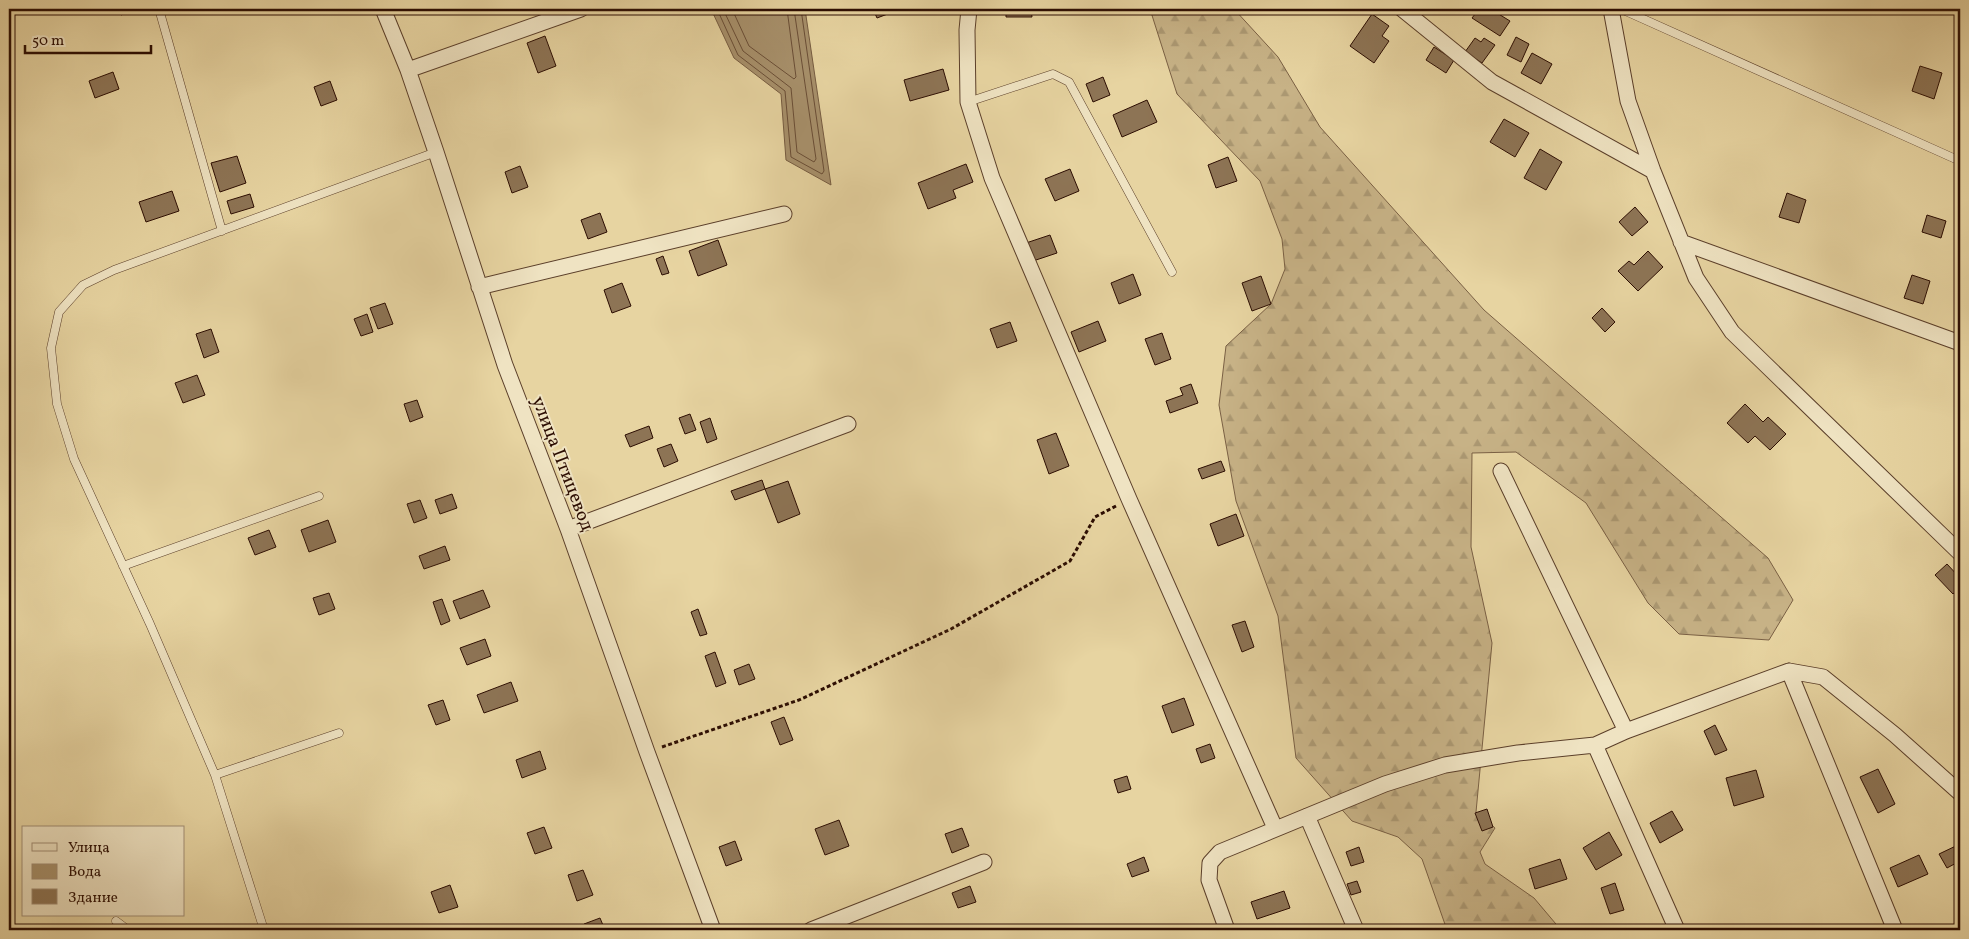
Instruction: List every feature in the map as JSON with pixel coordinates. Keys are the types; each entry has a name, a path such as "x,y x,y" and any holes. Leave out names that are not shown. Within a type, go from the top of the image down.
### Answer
{"street":[{"name":"улица Птицевод","path":"383,9 408,70 505,365 568,529 647,752 713,930"},
{"path":"408,70 581,9"},
{"path":"969,9 967,30 968,102 992,178 1129,499 1275,828"},
{"path":"1402,9 1492,82 1653,172"},
{"path":"1611,9 1628,101 1653,172 1696,278 1732,332 1960,553"},
{"path":"479,287 784,214"},
{"path":"1681,242 1960,343"},
{"path":"568,529 848,424"},
{"path":"1501,471 1626,731"},
{"path":"1789,670 1894,930"},
{"path":"1227,930 1209,880 1210,863 1220,852 1385,784 1445,764 1518,753 1595,745 1626,731 1789,670 1823,677 1895,735 1960,792"},
{"path":"1595,745 1677,930"},
{"path":"1307,816 1356,930"},
{"path":"811,930 984,862"}],"lane":[{"path":"159,9 222,231"},
{"path":"1621,9 1960,161"},
{"path":"968,102 1053,74 1069,82 1172,272"},
{"path":"264,930 215,775 74,459 57,404 51,348 59,312 83,285 114,270 436,152"},
{"path":"123,566 319,496"},
{"path":"215,775 339,733"},
{"path":"116,921 128,930"}],"path":[{"path":"647,752 799,700 951,629 1070,561 1095,517 1129,499"}],"green space":[{"path":"1150,9 1234,9 1278,57 1320,127 1484,310 1768,558 1793,600 1769,640 1679,634 1648,603 1586,503 1516,452 1472,453 1471,547 1492,643 1476,812 1495,828 1480,852 1485,864 1534,898 1561,930 1447,930 1422,859 1398,837 1352,821 1296,758 1278,616 1236,501 1219,405 1226,346 1271,304 1285,269 1282,239 1260,181 1177,94"}],"water":[{"path":"711,9 805,9 831,185 786,160 781,94 734,58"}],"building":[{"path":"100,9 117,9 102,14"},
{"path":"119,9 139,9 121,15"},
{"path":"873,9 892,9 893,12 877,18"},
{"path":"1006,9 1031,9 1032,17 1006,17"},
{"path":"1479,9 1500,9 1497,13 1510,21 1500,36 1472,18"},
{"path":"1372,14 1389,26 1382,36 1389,41 1374,63 1350,46"},
{"path":"545,36 556,66 538,73 527,43"},
{"path":"1516,37 1529,44 1521,62 1507,55"},
{"path":"1475,38 1481,42 1484,38 1495,45 1482,63 1465,52"},
{"path":"1434,47 1454,60 1446,73 1426,60"},
{"path":"1532,53 1552,64 1541,84 1521,73"},
{"path":"1920,66 1942,73 1934,99 1912,91"},
{"path":"943,69 949,90 910,101 904,80"},
{"path":"113,72 119,89 95,98 89,81"},
{"path":"1103,77 1110,95 1093,102 1086,84"},
{"path":"330,81 337,100 321,106 314,87"},
{"path":"1147,100 1157,122 1122,137 1113,115"},
{"path":"1504,119 1529,133 1515,157 1490,142"},
{"path":"1540,149 1562,162 1546,190 1524,178"},
{"path":"237,156 246,183 220,192 211,163"},
{"path":"1228,157 1237,181 1216,188 1208,165"},
{"path":"966,164 973,182 953,190 956,198 928,209 918,183"},
{"path":"520,166 528,187 512,193 505,172"},
{"path":"1070,169 1079,191 1055,201 1045,179"},
{"path":"172,191 179,211 146,222 139,202"},
{"path":"1787,193 1806,200 1799,223 1779,217"},
{"path":"250,194 254,207 231,214 227,201"},
{"path":"1635,207 1648,222 1632,236 1619,222"},
{"path":"600,213 607,232 588,239 581,220"},
{"path":"1927,215 1946,221 1941,238 1922,232"},
{"path":"1050,235 1057,253 1033,261 1026,243"},
{"path":"718,240 727,265 698,276 689,251"},
{"path":"1648,251 1663,267 1638,291 1618,271 1629,261 1634,265"},
{"path":"663,256 669,273 662,275 656,259"},
{"path":"1133,274 1141,295 1119,304 1111,283"},
{"path":"1912,275 1930,281 1923,304 1904,298"},
{"path":"1261,276 1271,304 1252,311 1242,283"},
{"path":"622,283 631,306 612,313 604,290"},
{"path":"385,303 393,324 378,329 370,308"},
{"path":"1602,308 1615,322 1605,332 1592,318"},
{"path":"367,314 373,332 361,336 354,319"},
{"path":"1098,321 1106,341 1079,352 1071,332"},
{"path":"1010,322 1017,341 997,348 990,329"},
{"path":"211,329 219,352 204,358 196,334"},
{"path":"1162,333 1171,359 1155,365 1145,339"},
{"path":"197,375 205,395 183,403 175,383"},
{"path":"1191,384 1198,403 1170,413 1166,401 1183,395 1180,388"},
{"path":"417,400 423,417 410,422 404,404"},
{"path":"1745,404 1763,422 1768,417 1786,434 1770,450 1755,436 1748,443 1727,423"},
{"path":"690,414 696,430 685,434 679,418"},
{"path":"710,418 717,439 707,443 700,422"},
{"path":"649,426 653,438 630,447 625,435"},
{"path":"1056,433 1069,466 1049,474 1037,440"},
{"path":"671,444 678,461 664,467 657,449"},
{"path":"1221,461 1225,471 1202,479 1198,469"},
{"path":"762,480 765,489 735,500 731,491"},
{"path":"788,481 800,514 778,523 765,489"},
{"path":"452,494 457,508 440,514 435,500"},
{"path":"420,500 427,518 414,523 407,504"},
{"path":"1236,514 1244,536 1218,546 1210,524"},
{"path":"328,520 336,542 309,552 301,530"},
{"path":"269,530 276,547 255,555 248,538"},
{"path":"445,546 450,560 424,569 419,556"},
{"path":"1947,564 1960,578 1960,587 1953,594 1935,575"},
{"path":"483,590 490,607 460,619 453,601"},
{"path":"329,593 335,609 319,615 313,598"},
{"path":"442,599 450,621 441,625 433,602"},
{"path":"698,609 707,634 700,636 691,612"},
{"path":"1245,621 1254,647 1242,652 1232,625"},
{"path":"485,639 491,656 467,665 460,648"},
{"path":"715,652 726,683 716,687 705,656"},
{"path":"749,664 755,679 739,685 734,670"},
{"path":"511,682 518,701 484,713 477,695"},
{"path":"1184,698 1194,725 1172,733 1162,706"},
{"path":"443,700 450,720 436,725 428,705"},
{"path":"784,717 793,740 780,745 771,722"},
{"path":"1715,725 1727,750 1715,755 1704,731"},
{"path":"1210,744 1215,758 1201,763 1196,749"},
{"path":"540,751 546,769 522,778 516,760"},
{"path":"1878,769 1895,804 1878,813 1860,777"},
{"path":"1756,770 1764,797 1734,806 1726,778"},
{"path":"1127,776 1131,789 1118,793 1114,780"},
{"path":"1487,809 1493,827 1482,831 1475,813"},
{"path":"1672,811 1683,830 1660,843 1650,823"},
{"path":"839,820 849,846 825,855 815,829"},
{"path":"544,827 552,848 535,854 527,833"},
{"path":"962,828 969,846 952,853 945,834"},
{"path":"1609,832 1622,855 1596,870 1583,848"},
{"path":"735,841 742,860 726,866 719,847"},
{"path":"1960,844 1960,861 1947,868 1939,854"},
{"path":"1359,847 1364,862 1351,866 1346,852"},
{"path":"1919,855 1928,874 1898,887 1890,868"},
{"path":"1144,857 1149,871 1132,877 1127,864"},
{"path":"1560,859 1567,879 1535,889 1529,869"},
{"path":"583,870 593,895 577,901 568,875"},
{"path":"1357,881 1361,892 1351,895 1347,884"},
{"path":"1615,883 1624,910 1610,914 1601,888"},
{"path":"450,885 458,907 439,913 431,892"},
{"path":"970,886 976,902 958,908 952,893"},
{"path":"1284,891 1290,908 1257,919 1251,902"},
{"path":"600,918 605,930 586,930 584,924"}]}
